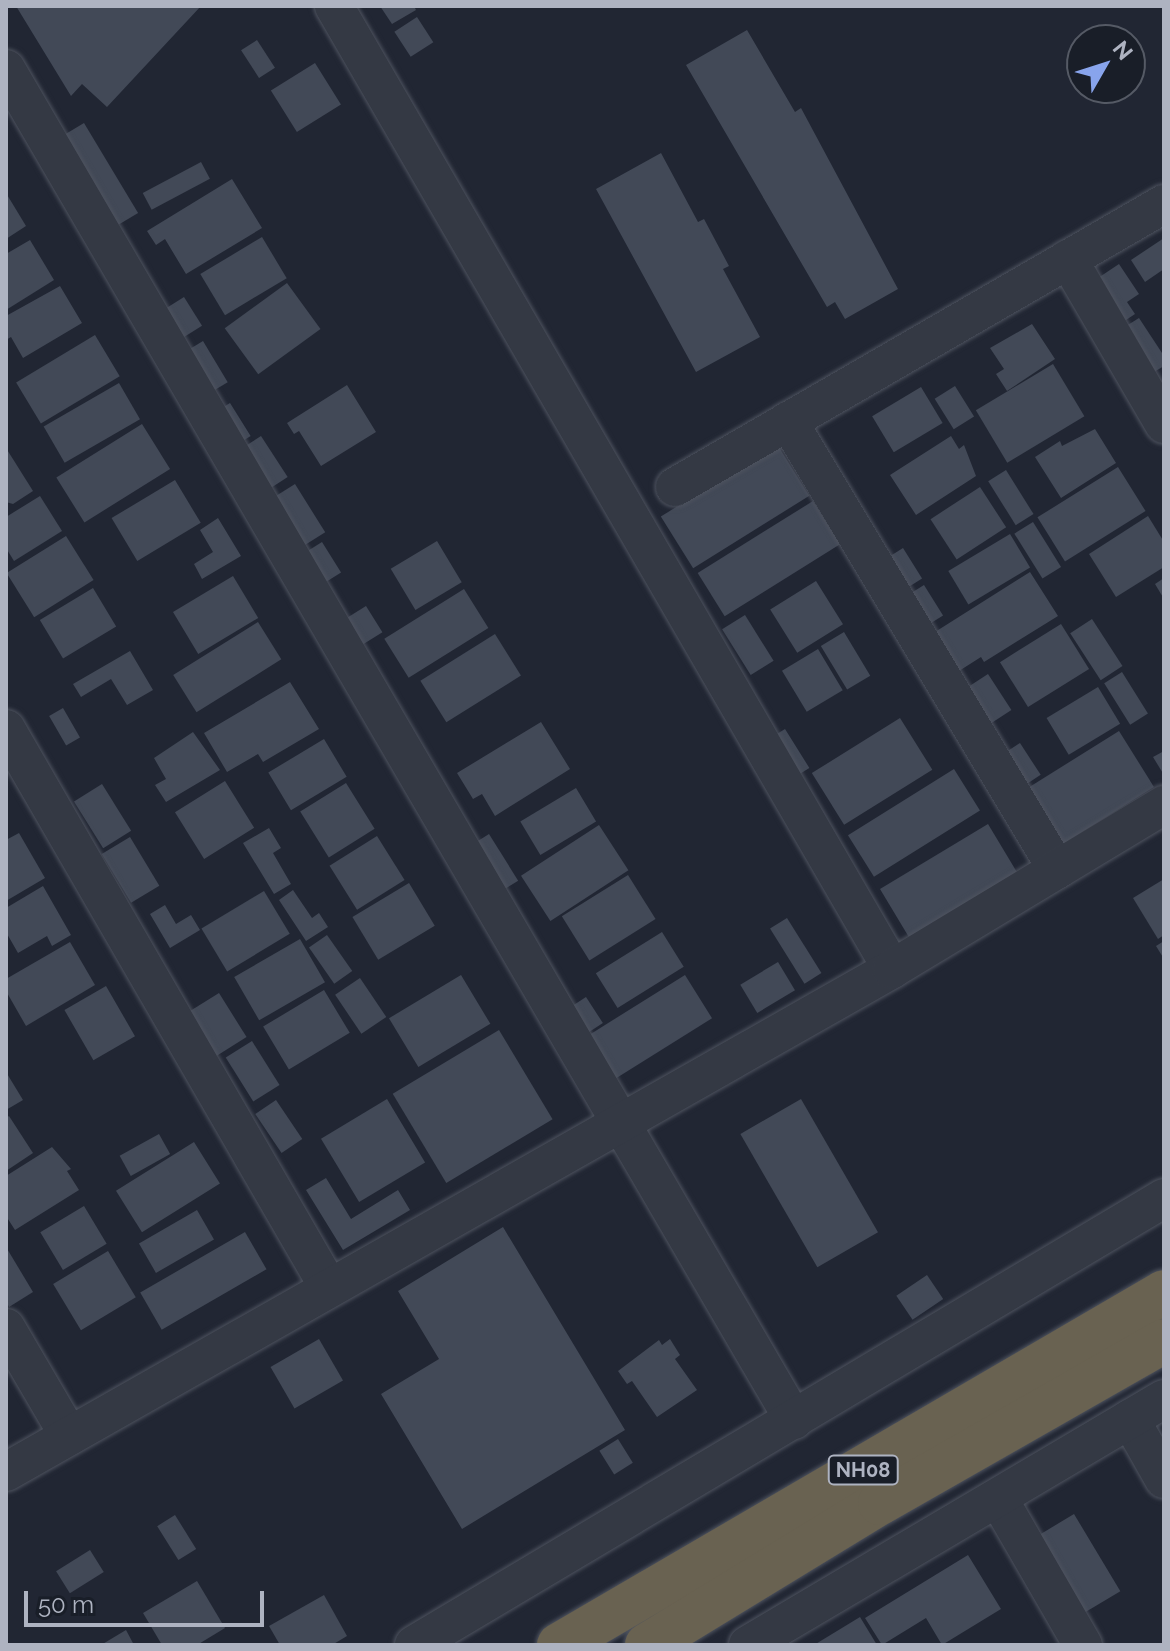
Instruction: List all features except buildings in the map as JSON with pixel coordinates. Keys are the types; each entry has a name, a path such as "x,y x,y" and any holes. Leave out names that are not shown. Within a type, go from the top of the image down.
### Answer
{"highway":[{"name":"NH08","path":"559,1645 1164,1292"},
{"name":"NH08","path":"647,1645 880,1503 1164,1341"}],"street":[{"path":"334,6 892,969"},
{"path":"6,69 618,1124 794,1420"},
{"path":"675,487 1164,204"},
{"path":"1068,259 1164,424"},
{"path":"788,421 1057,869"},
{"path":"6,729 328,1286"},
{"path":"6,1472 328,1286 892,969 1164,805"},
{"path":"414,1645 1164,1198"},
{"path":"6,1328 69,1436"},
{"path":"748,1645 1164,1399"},
{"path":"1130,1419 1164,1479"},
{"path":"998,1498 1083,1645"}]}
